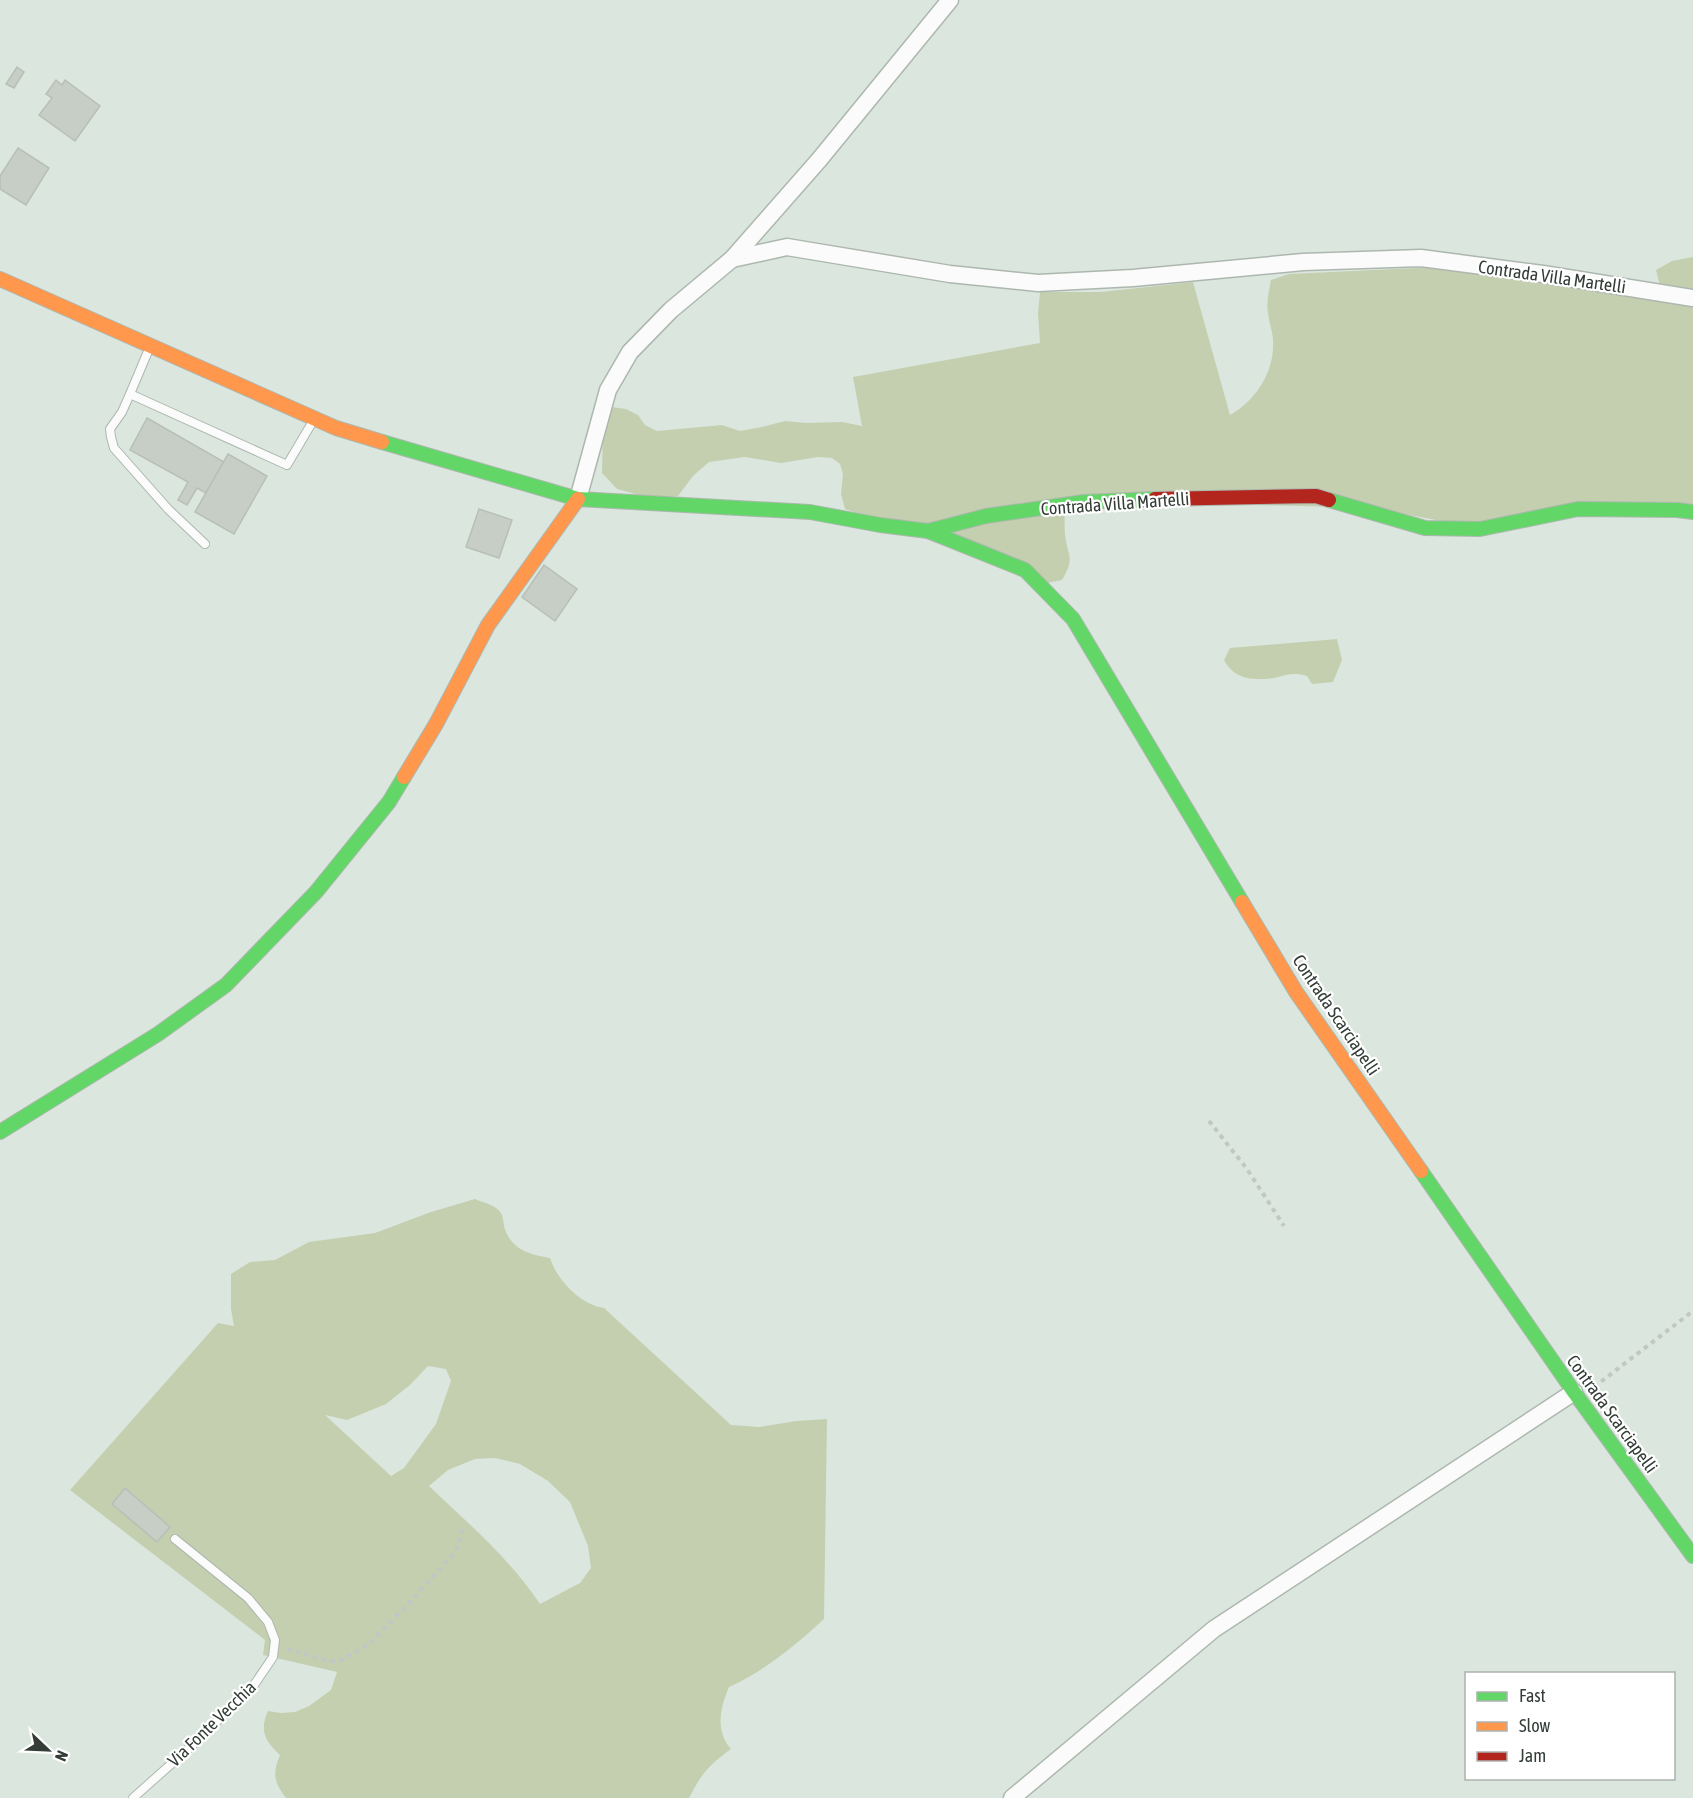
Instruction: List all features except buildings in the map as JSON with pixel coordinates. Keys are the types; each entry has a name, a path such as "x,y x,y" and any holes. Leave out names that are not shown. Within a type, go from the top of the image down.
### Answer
{"street":[{"name":"Contrada Villa Martelli","path":"950,0 825,152 732,258 671,310 630,352 608,390 578,499 810,512 928,531 986,516 1084,502 1225,497 1316,496 1425,528 1480,529 1578,509 1693,512"},
{"name":"Contrada Villa Martelli","path":"732,258 787,247 950,274 1038,283 1133,278 1303,262 1421,258 1543,274 1693,298"},
{"path":"0,279 336,428 578,499 488,626 436,724 389,802 316,892 226,986 158,1034 0,1132"},
{"name":"Contrada Scarciapelli","path":"928,531 1025,570 1073,619 1296,992 1576,1395 1693,1556"},
{"path":"1012,1798 1214,1629 1576,1395"}],"lane":[{"path":"151,346 122,412 110,429 114,448 168,508 206,544"},
{"path":"130,394 286,465 314,418"},
{"path":"175,1539 248,1598 268,1622 275,1646"},
{"name":"Via Fonte Vecchia","path":"133,1798 197,1741 254,1685 273,1657 275,1646"}],"path":[{"path":"1209,1121 1247,1169 1284,1226"},
{"path":"1576,1395 1620,1368 1693,1311"},
{"path":"275,1646 328,1661 339,1661 352,1655 369,1644 456,1551 464,1526"}],"green space":[{"path":"1693,257 1693,508 1457,524 1372,508 1065,500 1065,530 1070,557 1069,566 1062,580 1047,583 845,509 841,494 843,474 840,464 832,458 818,457 781,463 745,457 709,462 693,476 678,496 650,498 617,489 602,473 603,425 612,407 626,409 638,415 645,425 657,431 722,425 740,431 785,421 842,422 862,426 853,377 1040,343 1038,313 1040,292 1101,292 1193,282 1230,415 1254,395 1270,367 1273,342 1267,305 1271,280 1289,274 1437,267 1663,298 1656,270 1672,261"},
{"path":"1337,639 1342,660 1333,682 1312,684 1307,676 1300,674 1289,674 1270,679 1246,678 1231,670 1224,660 1230,648"},
{"path":"475,1199 496,1208 501,1213 505,1230 514,1244 530,1253 550,1258 558,1275 571,1290 587,1302 604,1308 731,1425 759,1427 827,1419 824,1619 779,1657 729,1687 721,1711 721,1727 731,1749 707,1770 689,1798 286,1798 279,1787 275,1773 280,1755 267,1740 264,1730 265,1718 268,1711 295,1712 309,1706 331,1690 337,1672 263,1655 265,1640 70,1490 218,1323 234,1326 231,1309 231,1274 250,1262 275,1260 309,1242 375,1233 431,1212","holes":["428,1366 446,1369 451,1381 436,1424 404,1468 391,1476 325,1415 347,1420 386,1404 410,1385","495,1458 520,1464 548,1481 570,1502 588,1546 591,1568 580,1583 540,1604 502,1557 429,1486 448,1470 475,1459"]}],"traffic: fast":[{"path":"382,442 578,499 810,512 928,531 986,516 1084,502 1155,499"},
{"path":"1329,500 1425,528 1480,529 1578,509 1693,512"},
{"path":"928,531 1025,570 1073,619 1242,902"},
{"path":"0,1132 158,1034 226,985 316,892 389,802 404,777"},
{"path":"1421,1171 1574,1392 1693,1556"}],"traffic: slow":[{"path":"0,279 336,428 382,442"},
{"path":"404,777 436,724 488,625 578,499"},
{"path":"1242,902 1296,992 1421,1171"}],"traffic: jam":[{"path":"1155,499 1316,496 1329,500"}]}
